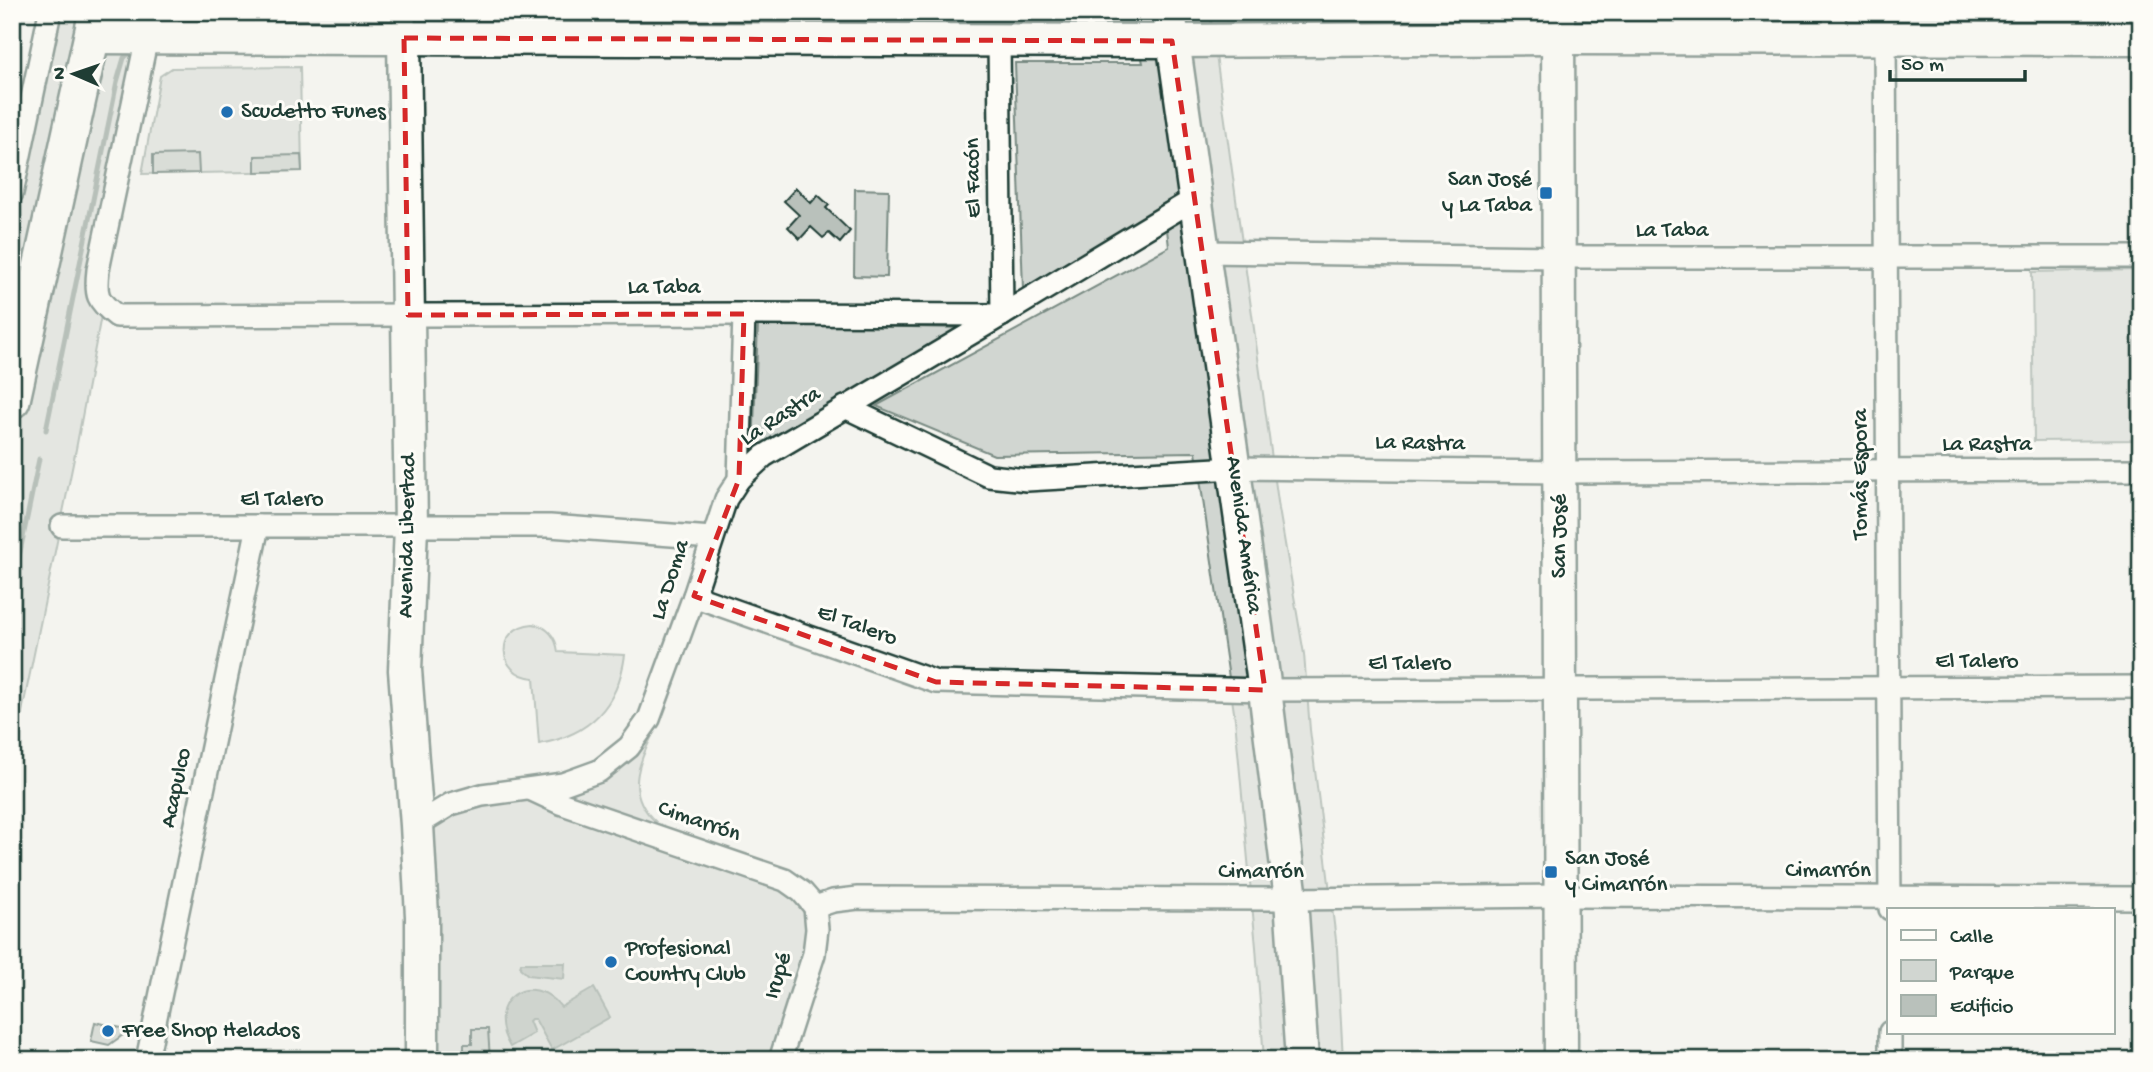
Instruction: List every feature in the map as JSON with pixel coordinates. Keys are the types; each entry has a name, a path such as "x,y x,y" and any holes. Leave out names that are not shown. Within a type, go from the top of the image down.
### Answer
{"main road":[{"path":"13,394 94,24"}],"street":[{"path":"13,187 50,12"},
{"path":"94,24 147,37 404,25 999,40 1171,27 1834,25 1885,38 2141,39"},
{"name":"Avenida Libertad","path":"404,25 411,527 405,670 422,916 422,1060"},
{"name":"San José","path":"1558,25 1561,1060"},
{"name":"Avenida América","path":"1171,27 1292,899 1302,1060"},
{"name":"La Taba","path":"147,37 96,288 103,305 117,316 744,313 1002,316"},
{"name":"Tomás Espora","path":"1885,38 1889,903"},
{"name":"El Facón","path":"999,40 1002,316"},
{"path":"845,407 1002,316 1196,198"},
{"name":"La Taba","path":"1204,252 1559,257 2141,257"},
{"name":"La Doma","path":"530,789 563,784 599,771 629,747 649,719 726,499 739,479 744,313"},
{"name":"La Rastra","path":"739,479 764,456 845,407 989,476 1027,480 1234,468 1559,472 2141,470"},
{"name":"El Talero","path":"62,526 550,526 712,538"},
{"name":"Acapulco","path":"147,1060 258,526"},
{"name":"El Talero","path":"694,596 936,682 1265,690 2141,687"},
{"path":"417,825 451,804 482,795 530,789"},
{"name":"Cimarrón","path":"530,789 559,803 785,880 802,892 815,907 833,901 858,898 1292,899 1561,896 1889,903 2141,898"},
{"name":"Irupé","path":"780,1060 814,954 817,929 815,907"},
{"path":"1890,1034 1890,1060"}],"highlighted area":[{"path":"404,38 1172,41 1265,690 936,682 694,596 739,479 744,314 408,315"}],"shaded area":[{"path":"1862,12 1948,12 1948,18 1862,19"},
{"path":"521,963 565,963 564,979 528,975 520,968"},
{"path":"594,988 610,1017 552,1050 535,1019 531,1019 529,1021 534,1033 510,1047 503,1030 502,1015 506,1003 514,995 525,990 537,990 561,1007"}],"green space":[{"path":"50,12 97,12 92,36 147,37 103,305 12,761 12,193"},
{"path":"1132,12 1161,12 1230,487 1294,1060 1264,1060 1235,719 1196,452 994,455 876,406 1169,247 1164,204 1023,289 1015,63 1143,63"},
{"path":"1182,12 1210,12 1279,509 1304,654 1310,730 1337,948 1343,1060 1310,1060"},
{"name":"Scudetto Funes","path":"300,67 302,171 142,174 160,76 172,68"},
{"path":"855,189 889,190 887,277 854,276"},
{"path":"2141,270 2141,440 2034,441 2032,272"},
{"path":"758,324 962,328 753,450"},
{"path":"533,624 550,633 558,652 625,655 616,689 598,715 573,733 539,744 534,678 521,675 512,669 505,651 511,633 520,627"},
{"path":"658,723 641,761 637,786 645,810 656,822 652,827 557,795"},
{"name":"Profesional Country Club","path":"519,798 776,885 789,893 806,910 811,933 772,1060 432,1060 430,843 435,827 451,812"}],"building":[{"path":"198,154 199,173 153,174 153,155"},
{"path":"301,155 302,171 255,172 255,156"},
{"path":"796,188 811,203 818,195 829,205 826,208 850,231 840,243 829,233 823,238 811,227 800,239 788,227 799,215 784,201"},
{"name":"Free Shop Helados","path":"95,1022 130,1030 109,1045 91,1041"},
{"path":"472,1029 488,1029 490,1060 464,1060 464,1044 472,1044"}],"waterway":[{"path":"139,12 140,24"},
{"path":"46,430 117,82 124,58 132,50"},
{"path":"12,591 39,459"}],"place":[{"name":"Scudetto Funes","path":"227,112"},
{"name":"San José y La Taba","path":"1546,193"},
{"name":"San José y Cimarrón","path":"1551,872"},
{"name":"Profesional Country Club","path":"611,962"},
{"name":"Free Shop Helados","path":"108,1031"}]}
